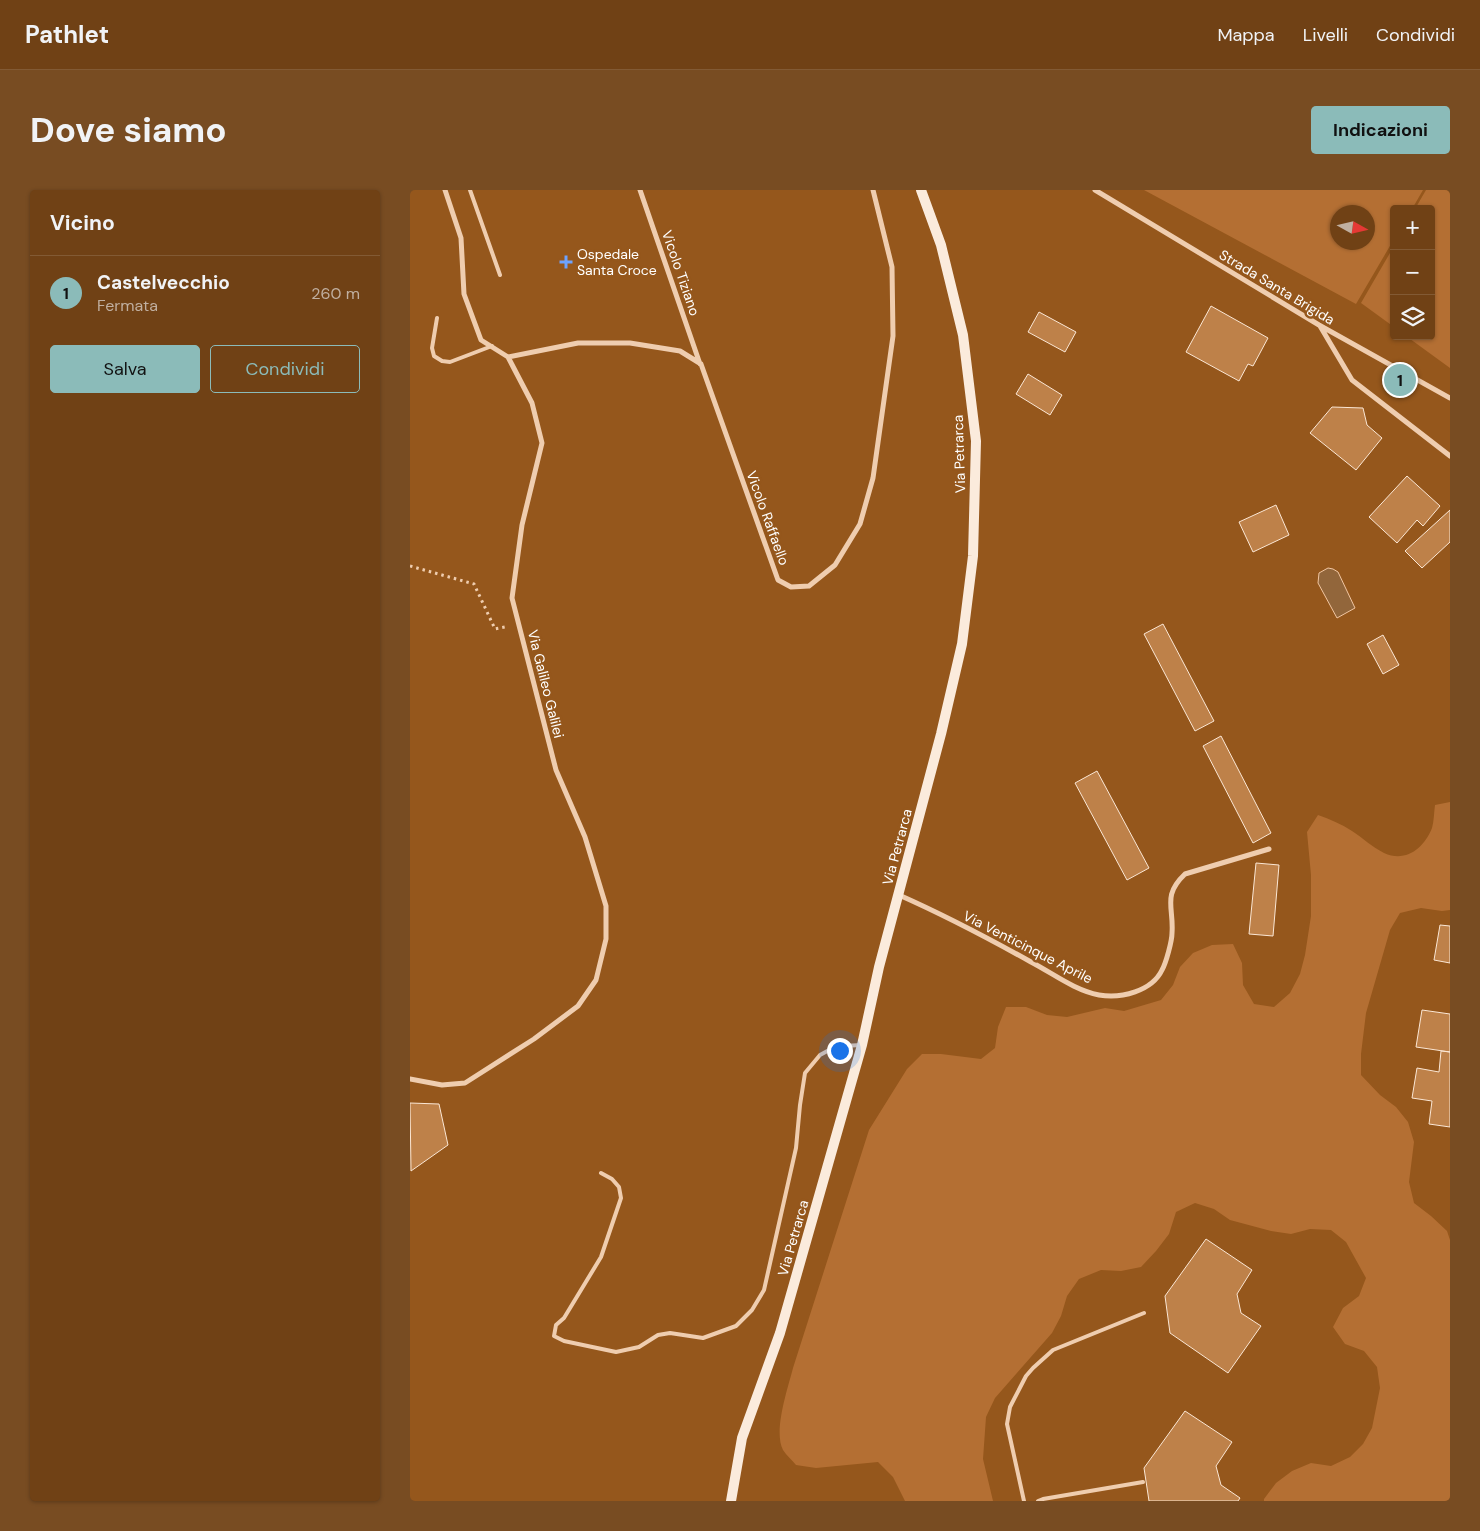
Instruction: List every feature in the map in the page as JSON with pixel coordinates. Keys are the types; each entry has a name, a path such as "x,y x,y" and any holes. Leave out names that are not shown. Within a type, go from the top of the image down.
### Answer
{"street":[{"name":"Via Galileo Galilei","path":"410,1079 442,1085 466,1083 534,1039 578,1006 596,980 606,939 606,906 586,837 556,770 512,598 522,525 542,443 532,402 508,357 481,340 464,294 461,238 445,190"},
{"name":"Vicolo Tiziano","path":"640,190 701,364"},
{"name":"Vicolo Raffaello","path":"701,364 778,580 791,587 809,586 835,565 860,524 873,478 893,336 892,267 873,190"},
{"name":"Via Petrarca","path":"731,1501 742,1438 780,1333 862,1045 962,644 973,556 976,442 963,335 941,245 921,190"},
{"name":"Strada Santa Brigida","path":"1095,190 1319,325 1450,398"},
{"path":"1319,325 1352,380 1450,456"},
{"path":"508,357 578,342 630,343 680,351 701,364"},
{"name":"Via Venticinque Aprile","path":"899,895 1032,962 1082,991 1102,996 1117,995 1148,987 1162,970 1172,934 1170,895 1175,883 1185,874 1269,849"}],"lane":[{"path":"470,190 500,275"},
{"path":"437,318 432,348 434,356 442,361 450,362 492,346"},
{"path":"602,1173 612,1179 619,1187 620,1198 601,1257 564,1318 556,1325 554,1336 564,1341 616,1352 639,1347 658,1335 670,1333 703,1338 736,1326 752,1310 764,1290 796,1148 805,1072 820,1055 831,1049 842,1046 862,1045"},
{"path":"1024,1501 1007,1424 1010,1407 1026,1376 1053,1350 1144,1313"},
{"path":"1038,1501 1143,1482"}],"path":[{"path":"410,566 474,584 495,629 519,624"}],"shaded area":[{"path":"1144,190 1423,190 1414,205 1390,205 1390,246 1356,304"},
{"path":"1426,190 1450,190 1450,368 1412,340 1435,340 1435,205 1417,205"},
{"path":"1390,253 1390,324 1361,303"},
{"path":"1328,568 1338,572 1355,608 1337,618 1318,583 1319,573"},
{"path":"1450,802 1450,910 1442,911 1421,908 1400,913 1390,930 1366,1013 1361,1054 1361,1075 1380,1095 1396,1107 1408,1122 1414,1142 1409,1182 1414,1203 1447,1231 1450,1240 1450,1501 1264,1501 1276,1483 1292,1471 1311,1463 1331,1466 1350,1457 1363,1444 1372,1428 1380,1388 1377,1367 1364,1351 1345,1344 1333,1327 1343,1308 1359,1296 1366,1278 1346,1242 1331,1230 1310,1229 1291,1234 1271,1231 1230,1220 1214,1209 1195,1203 1176,1212 1169,1234 1141,1267 1121,1271 1101,1270 1079,1279 1067,1296 1061,1316 1052,1333 995,1398 986,1417 983,1459 993,1501 905,1501 893,1477 878,1462 816,1468 796,1465 783,1450 780,1442 782,1409 793,1368 869,1130 907,1069 922,1054 941,1054 981,1059 995,1048 998,1027 1006,1007 1026,1007 1047,1015 1067,1017 1105,1008 1124,1011 1161,1000 1173,985 1180,967 1193,953 1212,945 1233,944 1242,963 1243,985 1254,1004 1274,1007 1290,993 1300,974 1305,955 1311,916 1311,875 1307,832 1318,815 1348,828 1384,853 1400,856 1413,852 1429,835 1434,819 1435,805"}],"building":[{"path":"1211,306 1268,338 1253,366 1248,364 1239,381 1186,352"},
{"path":"1039,312 1076,332 1065,352 1028,332"},
{"path":"1028,374 1062,395 1050,415 1016,394"},
{"path":"1332,407 1363,408 1367,425 1382,438 1356,470 1310,433"},
{"path":"1407,476 1440,506 1423,526 1417,520 1397,543 1369,517"},
{"path":"1276,505 1289,535 1253,552 1239,522"},
{"path":"1450,510 1450,542 1422,568 1405,551"},
{"path":"1163,624 1214,721 1195,731 1144,634"},
{"path":"1383,635 1399,665 1383,674 1367,644"},
{"path":"1221,736 1271,833 1253,843 1203,746"},
{"path":"1097,771 1149,868 1127,880 1075,783"},
{"path":"1256,863 1279,865 1273,936 1249,934"},
{"path":"1440,925 1450,926 1450,963 1434,960"},
{"path":"1422,1010 1450,1014 1450,1052 1416,1047"},
{"path":"1441,1051 1450,1052 1450,1127 1429,1124 1432,1101 1412,1098 1417,1068 1439,1072"},
{"path":"410,1103 439,1104 448,1145 411,1171"},
{"path":"1206,1239 1252,1270 1237,1294 1241,1313 1261,1326 1228,1373 1170,1333 1165,1296"},
{"path":"1185,1411 1232,1442 1216,1466 1221,1485 1240,1498 1238,1501 1149,1501 1144,1468"}],"place":[{"name":"Ospedale Santa Croce","path":"566,262"},
{"name":"Castelvecchio","path":"1400,380"}]}
